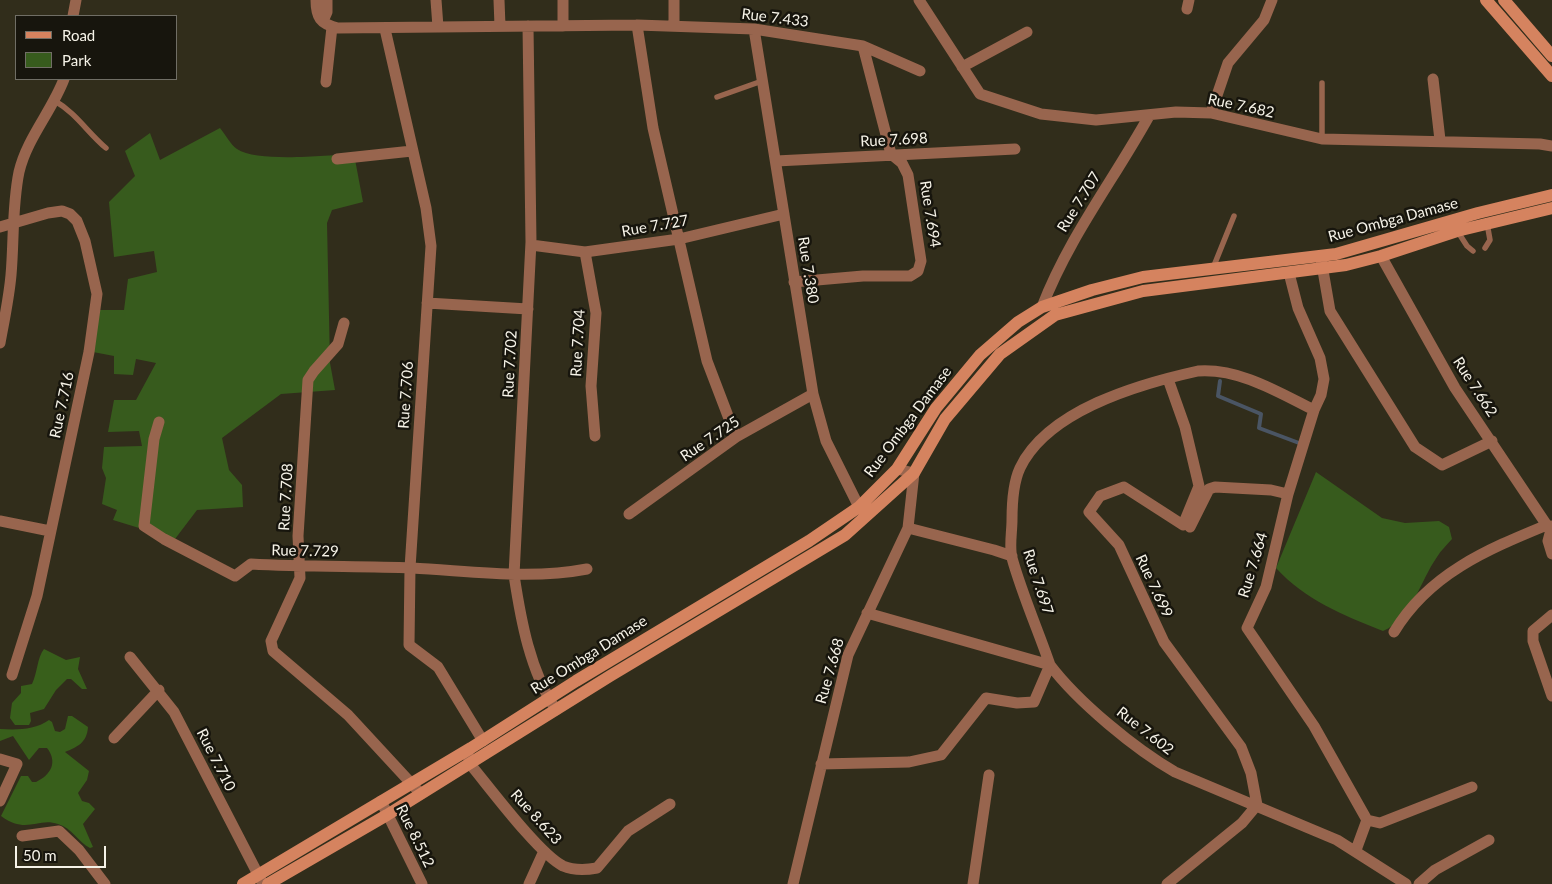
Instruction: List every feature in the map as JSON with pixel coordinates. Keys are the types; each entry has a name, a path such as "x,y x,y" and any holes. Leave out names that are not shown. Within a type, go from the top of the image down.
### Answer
{"main road":[{"path":"1486,0 1552,76"},
{"path":"1504,0 1552,56"},
{"name":"Rue Ombga Damase","path":"268,884 387,815 845,535 914,473 944,419 1000,354 1055,315 1143,291 1289,273 1321,262 1336,254 1478,213 1552,195"},
{"name":"Rue Ombga Damase","path":"243,884 260,879 381,801 483,741 548,699 809,541 859,507 897,469 936,408 980,355 1018,322 1042,307 1092,290 1143,277 1213,268 1321,262 1380,256 1457,231 1552,208"}],"street":[{"path":"73,15 76,0"},
{"path":"316,0 316,14 327,24"},
{"path":"326,0 326,82"},
{"path":"436,0 438,27"},
{"path":"499,0 500,26"},
{"path":"563,0 563,26"},
{"path":"674,0 674,26"},
{"name":"Rue 7.682","path":"919,0 962,67 984,97 1041,114 1096,120 1176,112 1211,113 1322,138 1440,140 1552,146"},
{"path":"1211,113 1228,63 1264,20 1272,0"},
{"name":"Rue 7.433","path":"327,24 385,29 637,25 754,30 864,46 920,71"},
{"path":"637,25 653,128 707,361 736,437"},
{"name":"Rue 7.702","path":"528,26 531,245 514,575 522,627 548,699 556,710"},
{"name":"Rue 7.706","path":"385,29 426,208 431,246 410,568 409,644 438,668 483,741"},
{"name":"Rue 7.380","path":"754,30 812,394 826,441 859,507"},
{"path":"962,67 1027,32"},
{"name":"Rue 7.694","path":"794,282 863,276 910,276 918,272 922,254 908,175 902,163 891,154 864,46"},
{"path":"1433,79 1440,140"},
{"path":"0,344 11,276 12,226 19,172 25,150 55,101 64,80"},
{"name":"Rue 7.707","path":"1042,307 1067,250 1131,149 1149,116"},
{"name":"Rue 7.698","path":"776,162 891,154 1015,149"},
{"path":"338,159 412,151"},
{"name":"Rue 7.716","path":"0,227 12,226 48,213 62,211 70,214 77,221 85,241 97,294 89,352 37,596 12,675"},
{"name":"Rue 7.727","path":"531,245 585,252 679,238 784,214"},
{"name":"Rue 7.704","path":"585,252 596,313 591,386 595,436"},
{"name":"Rue 7.662","path":"1380,256 1455,388 1550,527"},
{"path":"1321,262 1330,311 1416,447 1442,465 1492,441"},
{"name":"Rue 7.664","path":"1289,273 1298,308 1320,358 1324,378 1322,395 1314,410 1288,494 1266,587 1247,628 1314,726 1367,820"},
{"path":"427,303 528,309"},
{"name":"Rue 7.708","path":"344,323 338,344 308,380 298,536 301,566 300,578 293,597 271,640 273,651 348,715 421,794"},
{"name":"Rue 7.697","path":"1050,666 1012,556 1012,503 1019,470 1028,454 1054,428 1069,418 1130,389 1209,370 1255,381 1314,410"},
{"name":"Rue 7.699","path":"1168,379 1185,427 1199,486 1183,525 1124,487 1100,496 1089,512 1118,544 1164,642 1241,747 1251,773 1257,805"},
{"name":"Rue 7.725","path":"629,514 736,437 812,394"},
{"name":"Rue 7.729","path":"159,422 154,439 144,526 164,539 235,576 251,564 410,568 514,575 558,575 587,569"},
{"path":"897,469 914,473"},
{"name":"Rue 7.668","path":"793,884 848,655 908,528 914,473"},
{"path":"1190,527 1209,489 1215,487 1271,490 1288,494"},
{"path":"0,521 50,531"},
{"path":"1394,632 1407,611 1449,573 1490,548 1550,527 1548,541 1552,554"},
{"path":"908,528 1012,556"},
{"path":"821,764 909,762 940,755 986,698 1018,703 1034,702 1050,666 867,613"},
{"path":"1552,615 1533,631 1552,696"},
{"name":"Rue 7.710","path":"130,657 159,690 177,718 260,879"},
{"name":"Rue 7.602","path":"1050,666 1066,686 1154,760 1175,772 1257,805 1356,850 1406,884"},
{"path":"114,738 159,690"},
{"name":"Rue 8.623","path":"467,750 470,764 544,851 563,866 582,871 597,868 628,831 670,804"},
{"path":"0,759 17,764 0,801"},
{"path":"974,884 989,775"},
{"path":"1356,850 1367,820 1380,823 1472,787"},
{"name":"Rue 8.512","path":"381,801 422,884"},
{"path":"1167,884 1242,823 1257,805"},
{"path":"22,836 59,831 79,850 105,884"},
{"path":"1419,884 1435,870 1489,840"},
{"path":"529,884 544,851"}],"lane":[{"path":"717,97 762,81"},
{"path":"1322,83 1322,138"},
{"path":"55,101 70,110 90,135 106,148"},
{"path":"1213,268 1234,216"},
{"path":"1485,248 1490,240 1487,223"},
{"path":"1457,231 1466,246 1473,251"}],"green space":[{"path":"220,128 237,149 260,156 294,157 354,154 363,202 332,210 327,223 330,363 335,390 281,394 222,438 229,470 242,485 243,507 197,510 175,539 113,520 117,510 102,504 106,478 102,468 104,447 142,446 139,431 108,432 114,400 136,400 156,363 136,359 133,375 114,374 114,356 93,352 96,310 124,310 128,279 157,272 154,251 114,257 109,202 135,176 125,151 150,133 160,160"},
{"path":"1316,472 1382,518 1405,523 1439,521 1449,527 1452,539 1440,552 1408,609 1401,618 1383,631 1325,606 1299,589 1276,568"},
{"path":"44,649 66,660 80,657 78,669 87,689 82,689 71,679 67,679 56,690 44,709 30,713 31,721 29,725 15,725 10,718 12,703 21,693 21,686 32,684 40,656"},
{"path":"68,716 72,716 88,727 83,741 65,752 89,771 87,780 78,793 82,801 89,803 95,809 83,824 93,847 90,848 58,824 44,822 25,825 10,822 1,816 21,776 28,776 32,782 36,782 49,772 52,758 47,748 39,748 29,760 13,736 0,741 0,729 32,728 49,720 52,722 55,731 60,732 65,729"}],"waterway":[{"path":"1220,381 1218,396 1261,414 1259,428 1299,443"}]}
